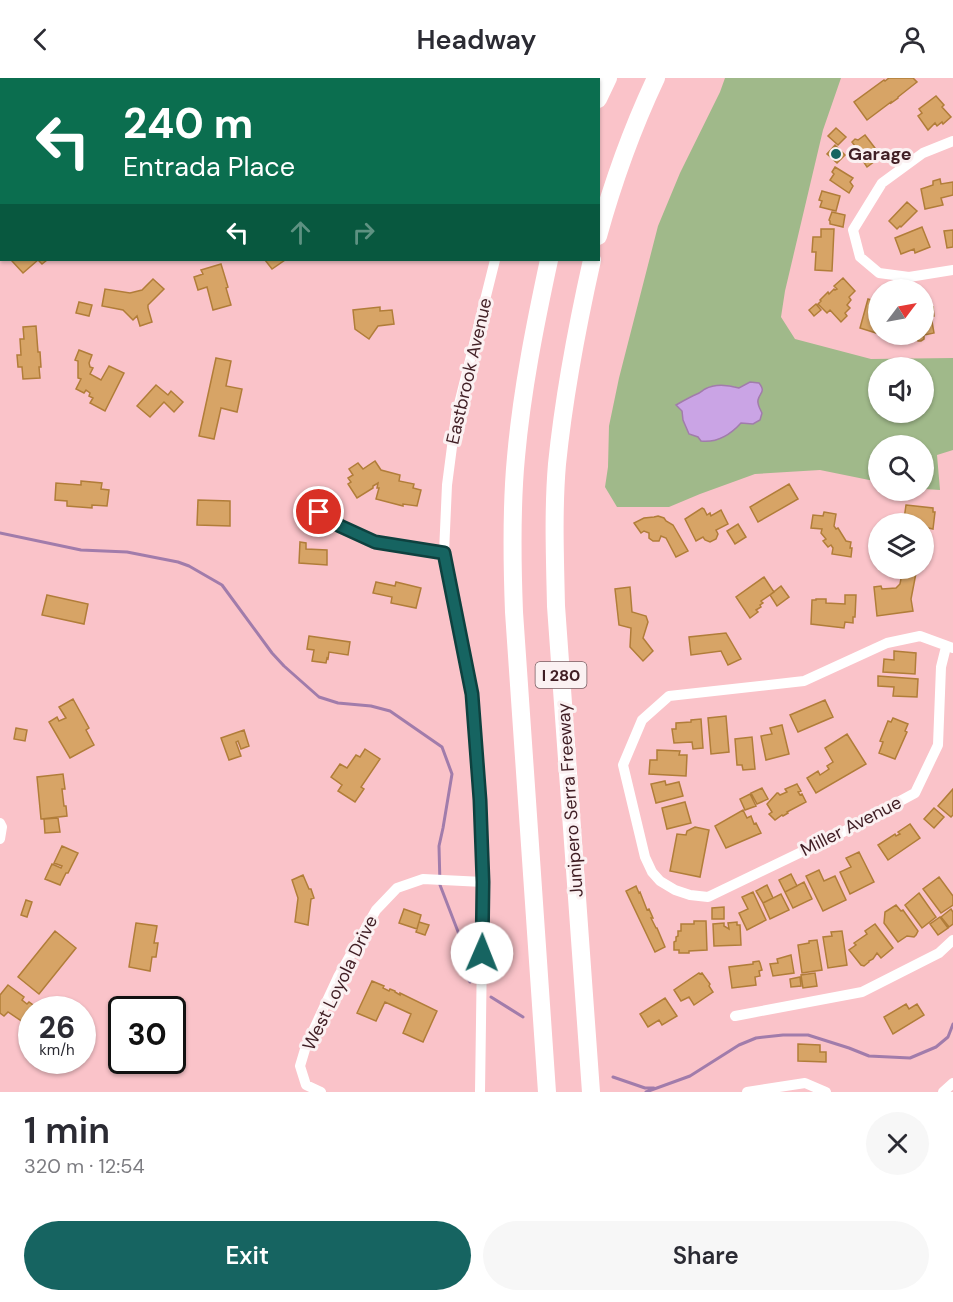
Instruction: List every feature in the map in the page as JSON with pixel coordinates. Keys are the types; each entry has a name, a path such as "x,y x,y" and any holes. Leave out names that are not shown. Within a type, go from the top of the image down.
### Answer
{"highway":[{"path":"600,95 608,78"},
{"path":"600,230 620,167 656,78"},
{"name":"I 280","path":"547,1092 516,635 512,537 515,459 524,390 549,261"},
{"name":"Junipero Serra Freeway","path":"591,1092 556,606 554,536 557,466 565,399 592,261"}],"street":[{"path":"953,141 923,153 882,183 853,230 860,257 879,273 909,277 953,270"},
{"name":"Eastbrook Avenue","path":"480,1092 483,882 480,800 472,694 444,553 447,484 456,416 495,261"},
{"path":"319,512 340,526 375,542 444,553"},
{"name":"Miller Avenue","path":"920,636 949,648 940,667 938,745 915,793 841,833 708,897 675,890 660,881 652,872 645,857 623,765 642,720 669,696 804,681 887,643 920,636"},
{"path":"0,823 2,827 0,839"},
{"name":"West Loyola Drive","path":"321,1092 306,1085 300,1066 306,1046 338,978 376,910 397,888 423,879 483,882"},
{"path":"735,1016 862,992 939,953 953,940"},
{"path":"747,1092 805,1083 826,1092"},
{"path":"943,1092 953,1083"}],"green space":[{"path":"725,78 841,78 823,130 781,317 795,339 868,358 868,423 934,423 934,358 953,358 953,450 937,455 940,490 934,490 934,435 868,435 868,480 820,470 755,474 669,507 617,507 605,487 609,426 658,226 680,173"}],"shaded area":[{"path":"750,382 759,383 762,388 758,402 762,413 760,420 753,424 741,423 733,431 713,441 701,441 698,437 689,434 682,411 676,405 709,387 722,385 739,388"}],"building":[{"path":"889,78 913,78 917,82 867,120 854,102"},
{"path":"936,96 951,117 943,124 942,122 937,126 935,123 928,130 918,116 922,113 919,109"},
{"path":"836,128 846,137 838,145 828,136"},
{"path":"865,135 878,152 876,154 879,158 867,167 852,142"},
{"name":"Garage","path":"835,145 845,155 837,163 827,154"},
{"path":"835,167 853,178 850,182 853,186 849,193 830,180"},
{"path":"940,179 941,184 953,182 953,195 941,198 943,205 925,209 921,189 933,185 933,181"},
{"path":"822,191 840,196 836,211 820,207 822,201 819,200"},
{"path":"907,202 917,211 897,229 889,221"},
{"path":"832,212 845,215 843,227 830,224"},
{"path":"922,227 930,247 915,253 914,249 901,254 895,238"},
{"path":"821,229 834,229 832,271 815,270 816,252 812,252 813,237 821,237"},
{"path":"953,230 953,247 947,248 944,231"},
{"path":"12,261 37,261 23,273"},
{"path":"266,261 284,261 272,269"},
{"path":"221,264 231,305 213,310 207,287 198,290 194,277 203,274 201,270"},
{"path":"843,278 855,291 849,297 851,300 847,305 850,308 845,313 847,316 841,322 830,310 827,313 818,304 828,292 829,294 837,289 834,286"},
{"path":"153,279 164,289 148,305 152,322 140,326 137,316 133,320 123,310 102,306 105,289 130,293 142,290"},
{"path":"868,299 868,331 860,328"},
{"path":"79,302 92,305 89,316 76,313"},
{"path":"816,304 821,310 814,316 809,310"},
{"path":"380,307 380,311 392,310 394,324 378,326 369,339 355,329 353,310"},
{"path":"36,326 38,352 40,352 40,378 23,379 22,367 18,367 17,355 21,355 20,339 24,339 23,327"},
{"path":"79,350 92,355 89,363 93,368 90,374 101,380 109,366 124,373 105,411 90,403 93,398 89,396 90,393 76,389 81,379 78,378 78,361 75,360"},
{"path":"216,358 231,361 226,386 242,389 237,412 221,408 214,439 199,436"},
{"path":"156,385 168,395 171,391 183,402 174,412 164,402 150,417 137,406"},
{"path":"375,461 381,470 400,475 399,481 414,484 413,488 421,490 417,506 403,504 403,506 376,499 378,483 357,498 348,484 351,482 348,478 353,475 349,469 358,463 363,469"},
{"path":"81,481 102,483 101,489 109,490 107,506 92,505 92,508 67,506 67,501 55,500 56,483 81,485"},
{"path":"789,484 798,499 758,522 750,507"},
{"path":"198,500 230,501 230,526 197,525"},
{"path":"906,505 933,508 935,512 934,520 934,513 905,513"},
{"path":"702,508 707,515 710,513 711,516 721,510 728,524 716,530 718,534 716,539 710,542 703,537 696,541 685,519"},
{"path":"824,512 836,514 834,526 838,528 846,541 851,542 851,557 832,554 831,545 828,547 823,541 826,539 821,533 822,529 811,528 813,515 823,516"},
{"path":"658,516 673,525 688,551 676,557 666,538 661,536 659,541 653,541 649,538 649,533 644,531 641,533 634,523 644,518"},
{"path":"738,524 746,537 735,544 727,531"},
{"path":"300,542 306,543 306,549 327,550 327,565 299,563"},
{"path":"764,577 774,592 761,601 763,603 761,607 756,610 758,612 750,618 736,597"},
{"path":"901,579 915,579 911,599 913,611 877,616 874,587 896,588"},
{"path":"376,582 395,586 396,582 421,588 416,608 391,603 392,597 373,593"},
{"path":"781,586 789,597 777,606 770,595"},
{"path":"630,587 632,612 646,616 648,622 643,638 653,651 643,661 630,647 631,628 619,625 615,589"},
{"path":"47,595 88,604 84,624 42,615"},
{"path":"845,595 856,595 853,623 845,622 844,628 811,624 812,600 826,599 826,603 845,604"},
{"path":"726,633 741,659 728,665 721,651 691,655 689,637"},
{"path":"309,636 350,642 348,655 329,652 326,663 312,661 314,650 307,649"},
{"path":"894,651 916,653 915,674 883,672 884,659 894,660"},
{"path":"878,676 918,679 917,697 893,696 894,687 878,686"},
{"path":"73,699 89,728 86,730 94,745 70,758 49,722 57,717 59,721 66,718 59,707"},
{"path":"825,700 833,717 798,732 790,715"},
{"path":"726,716 729,752 711,754 708,718"},
{"path":"893,718 908,724 905,731 907,732 895,759 879,753 883,742 880,741 888,721 891,722"},
{"path":"701,719 703,748 693,749 692,742 674,743 672,729 676,729 676,723"},
{"path":"782,725 789,754 766,760 761,736 772,734 770,728"},
{"path":"16,728 27,730 25,741 14,739"},
{"path":"244,730 249,746 241,749 238,741 236,742 241,756 229,760 221,738"},
{"path":"847,734 866,764 816,793 807,778 818,771 820,775 829,769 827,766 833,762 825,748"},
{"path":"752,737 755,769 743,770 742,765 737,765 735,739"},
{"path":"365,749 380,759 361,787 364,789 355,802 338,791 342,785 331,777 340,764 347,768 356,755 360,757"},
{"path":"657,750 680,751 679,755 687,755 686,776 649,774 650,760 657,760"},
{"path":"63,774 65,789 62,789 67,816 41,819 37,777"},
{"path":"665,781 666,785 679,782 683,796 656,803 651,784"},
{"path":"797,784 801,791 798,792 802,794 806,802 775,820 769,814 772,812 767,804 777,793 780,795 787,792 785,789"},
{"path":"762,788 768,799 757,804 751,793"},
{"path":"953,789 953,815 951,817 938,806"},
{"path":"750,794 756,806 745,810 740,799"},
{"path":"685,802 691,823 667,829 662,808"},
{"path":"934,808 944,817 934,828 924,819"},
{"path":"743,810 747,818 751,816 761,833 726,848 715,826"},
{"path":"58,818 60,832 45,833 44,819"},
{"path":"910,824 920,838 888,860 878,845 895,834 896,836 900,834 898,832"},
{"path":"695,827 709,830 700,877 670,871 677,834 686,835 687,831"},
{"path":"62,846 78,853 60,885 45,879 52,864 61,868 62,866 54,863"},
{"path":"859,852 874,882 850,894 840,872 851,867 846,858"},
{"path":"819,870 824,881 835,876 846,900 823,911 806,876"},
{"path":"791,874 797,886 785,892 779,880"},
{"path":"303,875 314,898 311,899 308,925 295,922 298,898 292,880"},
{"path":"939,877 953,896 953,905 941,913 923,889"},
{"path":"804,882 812,899 793,908 785,892"},
{"path":"767,885 773,898 763,903 756,891"},
{"path":"636,886 647,910 649,909 665,947 655,952 626,891"},
{"path":"753,892 766,920 747,930 739,913 748,909 742,897"},
{"path":"919,893 936,917 922,928 905,905"},
{"path":"781,894 789,910 770,919 763,903"},
{"path":"26,900 32,902 27,917 21,915"},
{"path":"896,905 901,911 903,910 918,931 914,937 907,936 898,942 884,923 885,912"},
{"path":"724,907 724,919 712,919 712,908"},
{"path":"404,909 421,915 417,929 399,923"},
{"path":"951,909 953,924 949,927 941,917"},
{"path":"940,917 948,928 938,935 930,924"},
{"path":"694,921 706,921 707,950 679,953 679,950 674,950 674,942 678,931 681,931 681,924 694,924"},
{"path":"419,922 429,925 425,935 416,932"},
{"path":"737,922 737,925 740,925 741,945 714,946 713,924 724,923 724,926 729,929 728,923"},
{"path":"136,923 157,926 154,943 158,943 156,957 152,957 150,971 129,967"},
{"path":"875,924 893,948 881,958 877,953 864,966 849,950 856,945 854,943 867,934 865,931"},
{"path":"55,931 76,948 39,994 18,977"},
{"path":"842,931 847,965 828,968 823,937 832,936 831,932"},
{"path":"817,940 822,970 802,973 798,945"},
{"path":"791,955 794,973 773,976 770,964 778,963 777,959"},
{"path":"759,961 762,970 759,971 760,976 755,977 756,985 732,988 729,967"},
{"path":"702,973 713,992 694,1005 689,997 681,1001 674,990"},
{"path":"815,973 817,986 803,988 801,975"},
{"path":"800,977 801,986 791,987 790,979"},
{"path":"372,981 389,991 390,989 400,995 400,993 437,1011 423,1042 403,1033 411,1014 385,1002 376,1021 357,1013"},
{"path":"8,985 23,996 18,996 18,1019 8,1012 4,1016 0,1013 0,995"},
{"path":"665,998 677,1016 662,1025 659,1020 648,1027 640,1014"},
{"path":"906,1004 909,1009 917,1004 924,1015 893,1034 884,1017"},
{"path":"798,1044 820,1045 820,1052 826,1052 826,1062 798,1061"}],"waterway":[{"path":"0,533 81,550 127,552 189,566 222,585 272,653 319,697 338,703 371,706 390,711 442,747 452,774 439,846 440,885 462,942 466,976 470,982"},
{"path":"491,997 523,1017"},
{"path":"646,1092 690,1076 739,1045 756,1038 808,1035 869,1056 910,1058 936,1047 948,1037 953,1024"},
{"path":"613,1077 645,1088 654,1088"}],"place":[{"name":"Garage","path":"836,154"}],"route":[{"path":"319,512 340,526 375,542 444,553 472,694 480,800 483,882 482,953"}]}
